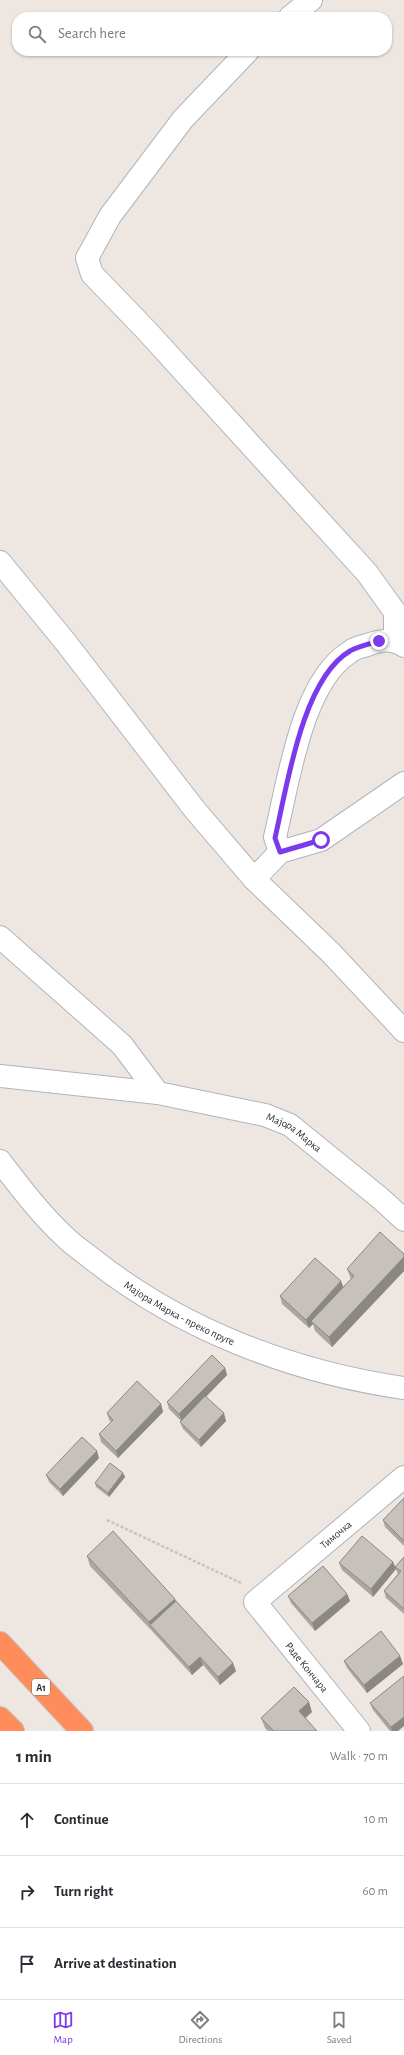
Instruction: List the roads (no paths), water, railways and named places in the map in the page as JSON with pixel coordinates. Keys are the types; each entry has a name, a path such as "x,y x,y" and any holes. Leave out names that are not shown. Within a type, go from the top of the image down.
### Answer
{"highway":[{"name":"A1","path":"0,1643 82,1731"},
{"path":"0,1718 13,1731"}],"street":[{"path":"296,12 311,0"},
{"path":"243,56 183,119 110,216 87,258 92,274 146,330 367,573 396,612 400,644 379,641 350,651 328,671 304,719 275,838 280,852"},
{"path":"0,562 67,644 195,810 254,878 331,953 404,1031"},
{"path":"254,878 280,852 321,840 404,783"},
{"path":"0,937 122,1045 158,1093"},
{"name":"Мајора Марка","path":"0,1076 158,1093 265,1115 290,1125 380,1198 404,1220"},
{"name":"Мајора Марка - преко пруге","path":"0,1161 24,1191 65,1237 108,1272 158,1305 220,1336 285,1360 370,1383 404,1388"},
{"name":"Тимочка","path":"262,1597 404,1477"},
{"name":"Раде Кончара","path":"262,1597 359,1731"}]}
